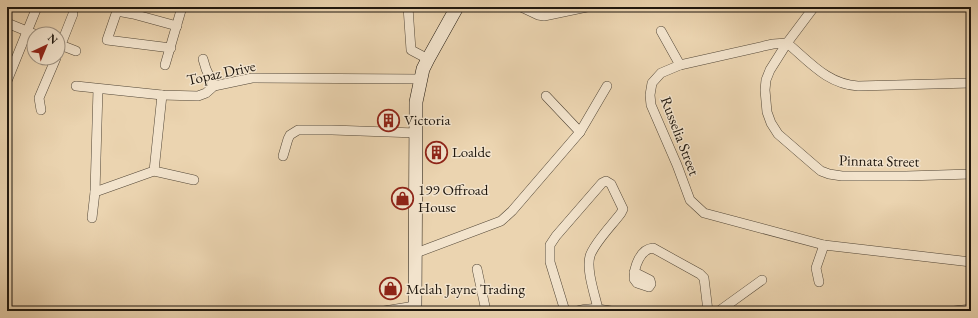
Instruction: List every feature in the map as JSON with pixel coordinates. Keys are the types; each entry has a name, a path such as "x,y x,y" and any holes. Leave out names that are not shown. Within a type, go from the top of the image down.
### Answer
{"main road":[{"path":"415,308 416,102 421,79 428,59 457,7"}],"street":[{"path":"32,26 37,7"},
{"path":"165,66 182,7"},
{"path":"408,7 411,50 428,59"},
{"path":"522,7 538,15 544,16 587,7"},
{"name":"Pinnata Street","path":"814,7 787,43 770,70 766,80 764,90 767,112 771,123 778,134 821,171 830,174 842,176 971,174"},
{"path":"171,48 107,40 117,9 134,10 177,26"},
{"path":"66,30 73,14"},
{"path":"7,23 26,31"},
{"path":"661,31 680,65"},
{"path":"7,81 26,41"},
{"path":"787,43 828,78 847,86 971,83"},
{"name":"Russelia Street","path":"787,43 773,44 680,65 661,73 652,83 650,95 652,110 677,165 690,200 704,213 824,245 971,262"},
{"path":"66,49 76,52"},
{"path":"203,59 214,86"},
{"path":"41,110 40,98 53,66"},
{"name":"Topaz Drive","path":"76,86 162,96 198,96 206,93 214,86 252,78 421,79"},
{"path":"416,253 501,220 512,211 580,132 607,86"},
{"path":"92,218 95,192 98,89"},
{"path":"154,171 162,96"},
{"path":"546,96 580,132"},
{"path":"283,156 290,135 298,130 416,132"},
{"path":"95,192 154,171 194,180"},
{"path":"564,311 550,262 550,246 556,236 602,183 609,182 623,207 623,211 596,245 590,257 589,267 598,309"},
{"path":"819,282 816,268 824,245"},
{"path":"634,272 636,265 644,251 648,248 653,248 700,274 704,278 708,311"},
{"path":"477,269 486,311"},
{"path":"719,311 762,280"},
{"path":"384,311 415,308"},
{"path":"577,311 598,309 611,311"},
{"path":"954,311 971,309"}],"place":[{"name":"Victoria","path":"389,120"},
{"name":"Loalde","path":"436,152"},
{"name":"199 Offroad House","path":"402,199"},
{"name":"Melah Jayne Trading","path":"390,289"}]}
